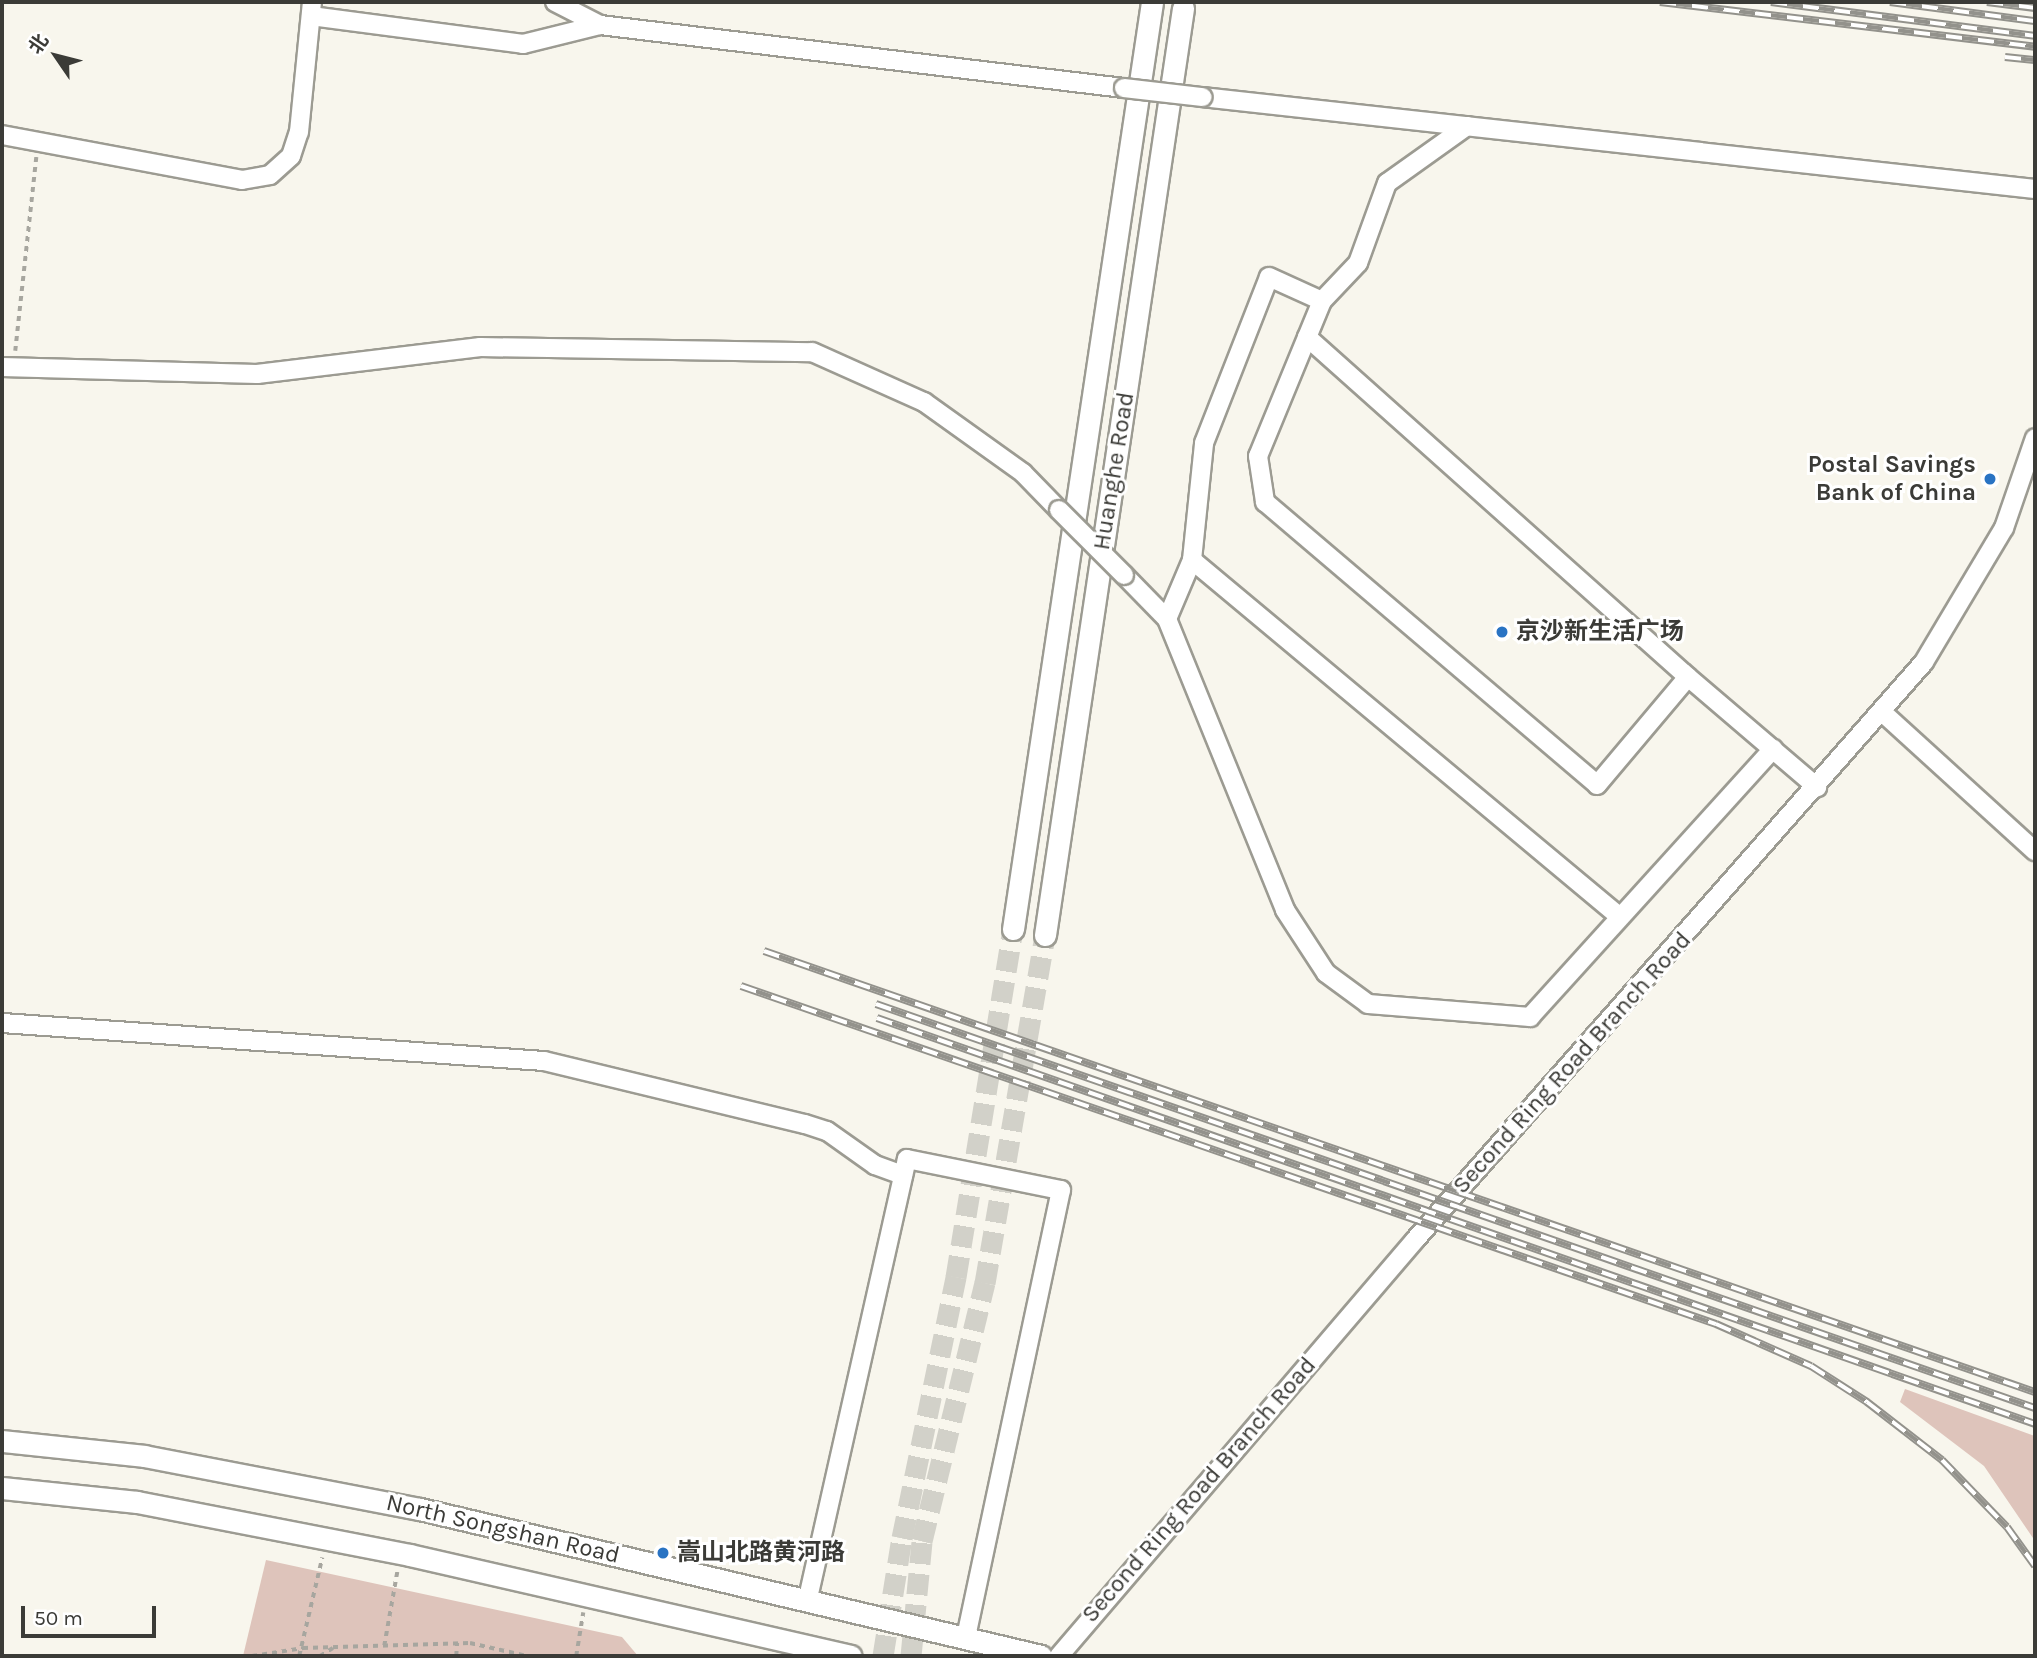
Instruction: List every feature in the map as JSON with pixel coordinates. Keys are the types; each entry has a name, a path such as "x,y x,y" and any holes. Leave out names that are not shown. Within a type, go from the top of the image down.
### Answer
{"main road":[{"name":"Huanghe Road","path":"1013,929 1152,2"},
{"name":"Huanghe Road","path":"1045,935 1183,8"},
{"name":"North Songshan Road","path":"2,1441 144,1455 381,1502 808,1598 1041,1656"},
{"name":"North Songshan Road","path":"2,1488 137,1502 401,1553 851,1656"}],"street":[{"path":"555,2 600,25 1202,97 2035,189"},
{"path":"2,135 38,144 242,180 271,175 291,156 299,132 312,9 523,44 600,25"},
{"path":"1467,126 1387,183 1358,263 1322,301 1258,456 1265,502 1597,785 1688,677"},
{"path":"1167,619 1192,560 1204,443 1269,277 1322,301"},
{"path":"1307,337 1688,677 1817,787"},
{"path":"8,367 257,374 480,347 812,352 924,402 1023,473 1167,619 1285,910 1326,973 1368,1004 1530,1017 1773,749"},
{"name":"Second Ring Road Branch Road","path":"1059,1656 1415,1240 1817,787 1924,662 1966,598 2004,528 2035,438"},
{"path":"1192,560 1620,917"},
{"path":"1882,712 2035,851"},
{"path":"2,1023 544,1061 827,1131 875,1165 903,1175"},
{"path":"808,1598 907,1159 1061,1190 966,1637"}],"path":[{"path":"8,367 38,144"},
{"path":"299,1656 327,1539"},
{"path":"384,1646 401,1553"},
{"path":"576,1656 586,1596"},
{"path":"251,1656 303,1648 457,1643 527,1656"},
{"path":"456,1656 457,1643"},
{"path":"320,1656 333,1647"}],"shaded area":[{"path":"1905,1389 2035,1436 2035,1541 1984,1466 1900,1402"},
{"path":"266,1560 622,1637 638,1656 243,1656"}],"tunnel":[{"path":"883,1656 902,1538 956,1277 1013,929"},
{"path":"911,1656 922,1541 985,1283 1045,935"}],"railway":[{"path":"1660,2 2035,47"},
{"path":"1771,2 2035,36"},
{"path":"1890,2 2035,21"},
{"path":"1987,2 2035,8"},
{"path":"2005,57 2035,60"},
{"path":"764,951 2035,1392"},
{"path":"741,986 1716,1324 1811,1366 1867,1402 1942,1460 2007,1527 2035,1566"},
{"path":"876,1004 2035,1408"},
{"path":"877,1018 2035,1424"}],"place":[{"name":"Postal Savings Bank of China","path":"1990,479"},
{"name":"京沙新生活广场","path":"1502,632"},
{"name":"嵩山北路黄河路","path":"663,1553"}]}
